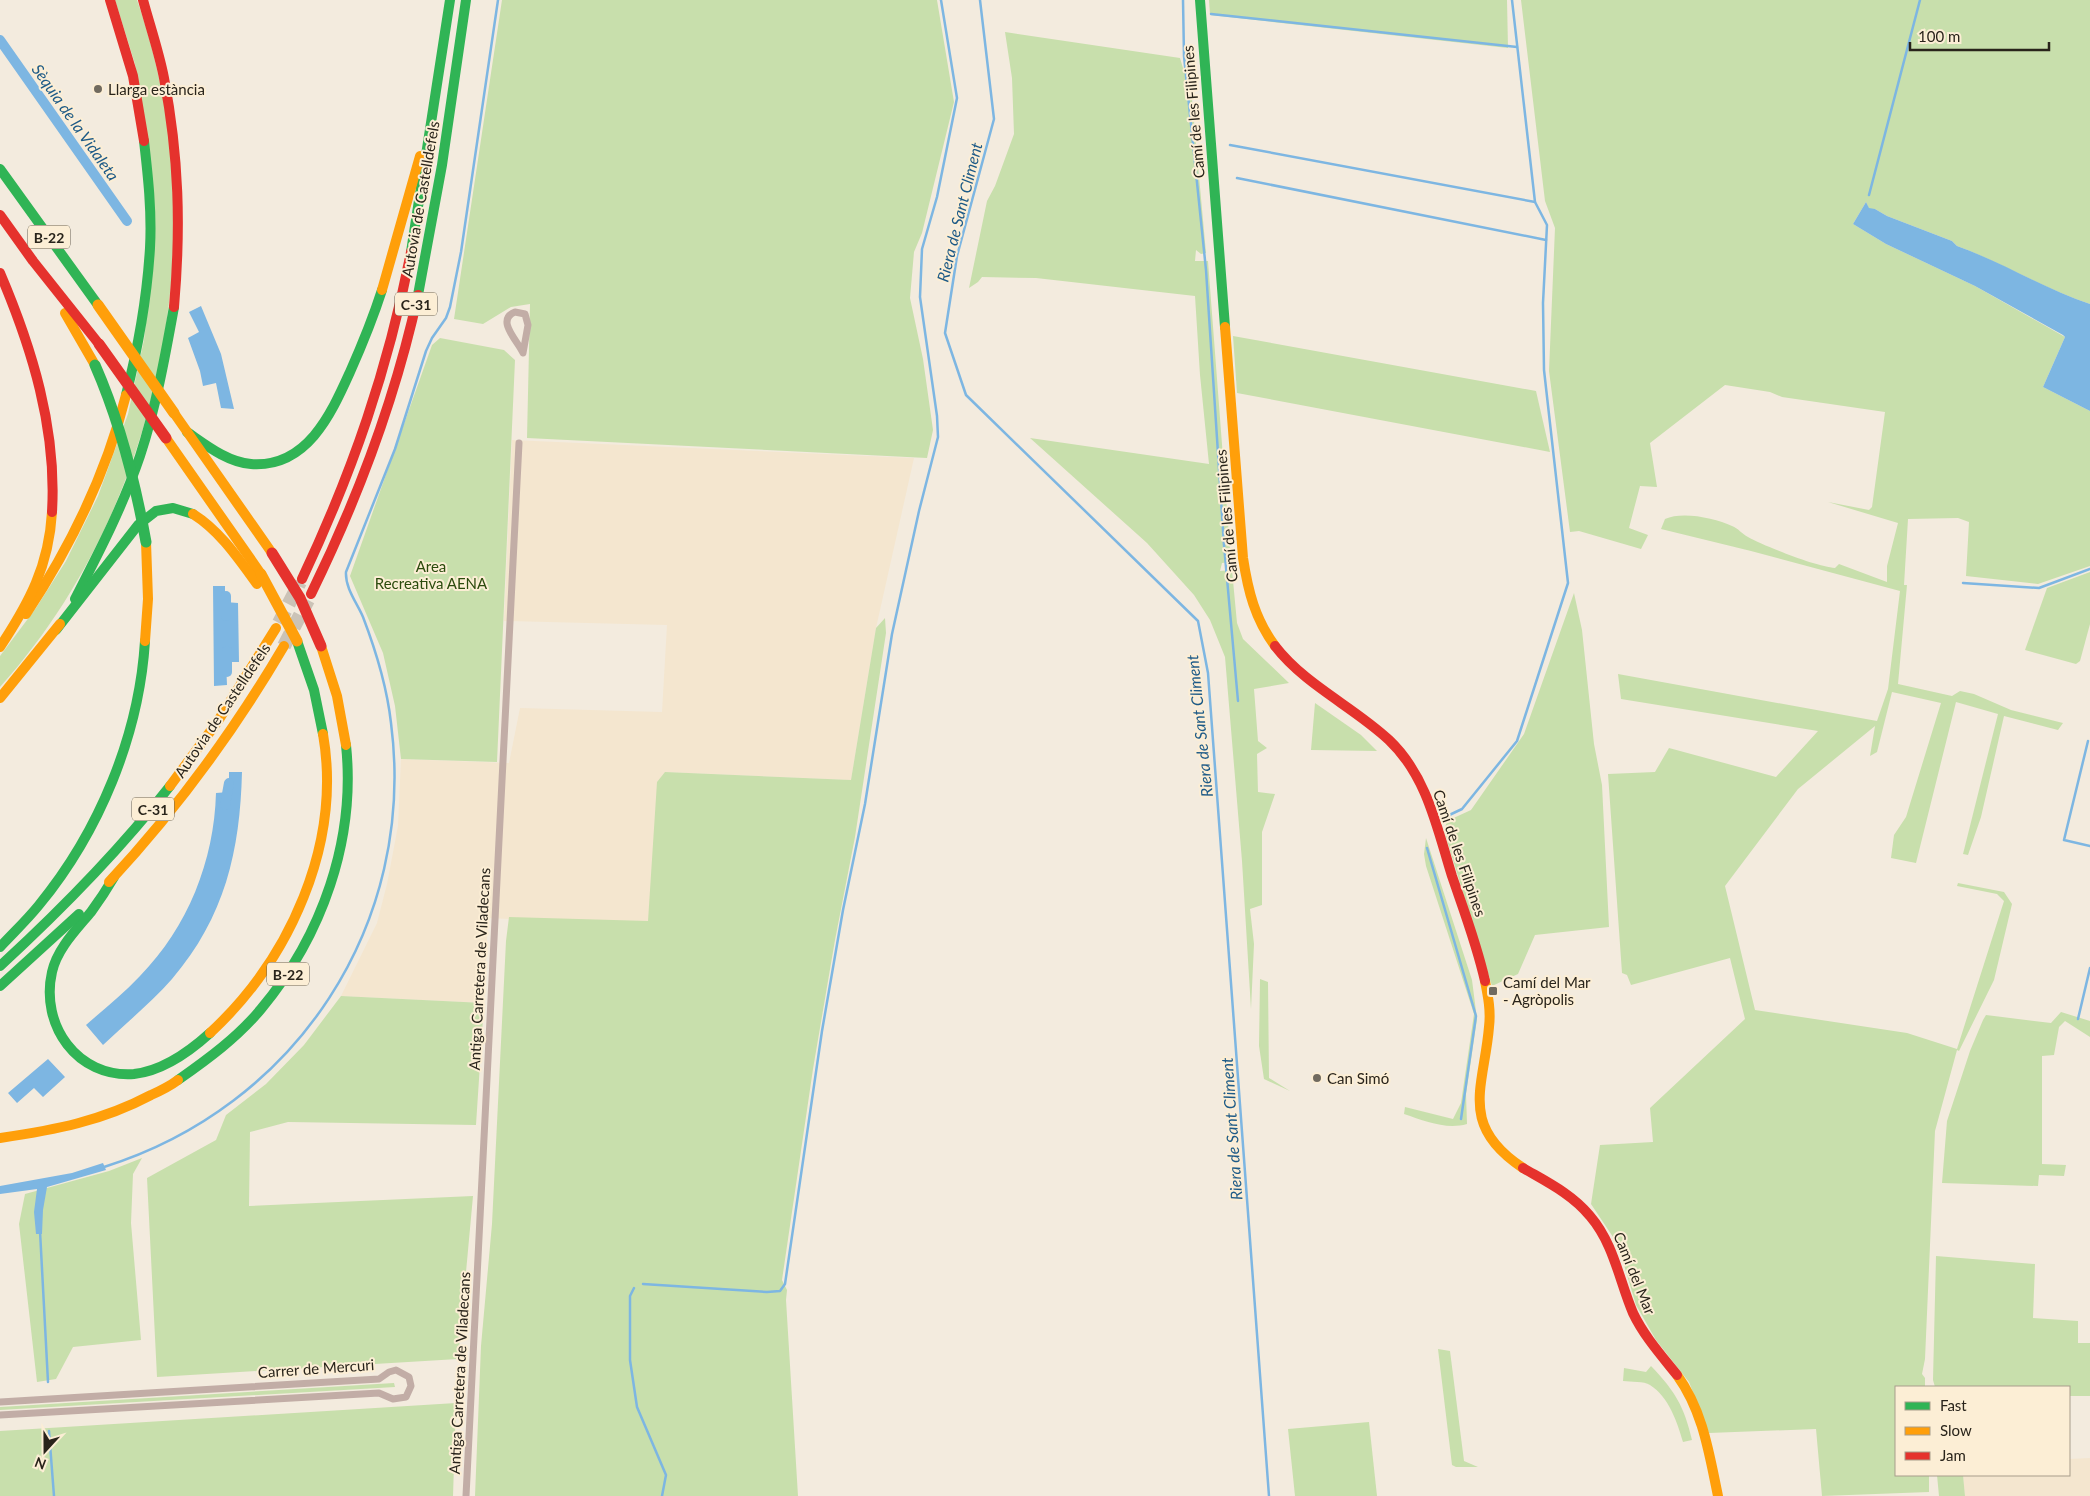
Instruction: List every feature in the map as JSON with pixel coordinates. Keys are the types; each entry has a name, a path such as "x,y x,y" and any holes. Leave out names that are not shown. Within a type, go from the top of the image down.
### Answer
{"main road":[{"path":"0,648 32,606 57,566 94,491 114,441 125,404 139,341 150,236 146,166 133,76 110,0"},
{"path":"56,630 107,537 135,471 155,408 166,363 174,315 179,243 177,166 164,76 143,0"},
{"name":"Autovia de Castelldefels","path":"302,579 339,497 381,378 396,326 417,226 450,0"},
{"name":"Autovia de Castelldefels","path":"311,594 366,470 388,408 410,330 442,170 466,0"},
{"name":"Camí de les Filipines","path":"1200,0 1243,558 1250,597 1265,632 1288,662 1381,732 1413,769 1430,808 1473,941 1487,991 1489,1007"},
{"path":"187,432 228,458 243,463 260,465 276,462 293,455 318,432 351,371 380,302 402,231 434,103"},
{"name":"B-22","path":"0,169 272,553 300,598 322,646 338,697 347,774 341,840 326,898 303,950 291,970 249,1024 204,1064 177,1082 124,1109 96,1120 54,1130 0,1138"},
{"name":"B-22","path":"0,215 33,261"},
{"path":"33,261 99,344 166,438 259,579 297,641 308,670 319,713 327,773 322,834 306,892 292,925 274,958 254,988 191,1048 170,1062 139,1073 112,1072 99,1068 78,1057 67,1048 57,1032 49,1002 52,972 58,959 70,938 114,877"},
{"path":"0,947 18,930 58,882 96,819 116,775 138,701 145,660 149,617 146,542 139,499 126,446 95,365 33,261"},
{"path":"0,273 18,316 37,380 48,440 52,498 50,536 40,574 0,648"},
{"path":"0,698 138,525 150,514 165,508 188,511 204,520 259,579"},
{"name":"Autovia de Castelldefels","path":"0,966 66,906 134,832 171,786 220,719 276,628"},
{"name":"Autovia de Castelldefels","path":"0,986 72,921 114,877 183,796 232,729 284,646"},
{"name":"Camí del Mar","path":"1489,1007 1488,1038 1478,1093 1481,1116 1487,1132 1504,1155 1568,1195 1590,1216 1601,1230 1612,1252 1638,1322 1651,1343 1678,1377 1695,1405 1703,1429 1718,1496"}],"street":[{"path":"515,312 525,314 528,325 523,354 506,326 506,319 515,312"},
{"name":"Antiga Carretera de Viladecans","path":"466,1496 519,443"},
{"name":"Carrer de Mercuri","path":"0,1402 379,1379 389,1372 396,1370 409,1377 412,1386 406,1397 397,1400 379,1393 0,1416"}],"shaded area":[{"path":"512,440 914,458 876,628 851,780 665,772 656,926 488,918 484,1003 341,996 377,923 387,884 398,826 401,759 509,763 520,708 662,712 667,625 504,621"},
{"path":"2090,1458 2090,1496 1965,1496 1963,1476 2070,1476 2070,1459"}],"green space":[{"path":"115,0 137,0 161,88 173,179 172,271 160,362 136,451 101,536 56,615 0,687 0,656 36,608 66,561 98,496 128,414 144,340 150,287 153,210 135,64"},
{"path":"502,0 937,0 954,102 922,233 914,252 910,298 923,359 933,430 927,458 527,438 530,304 511,307 483,324 454,319"},
{"path":"1209,0 1507,0 1508,48 1210,15"},
{"path":"1521,0 2090,0 2090,304 2056,291 1957,246 1952,241 1887,216 1875,209 1869,209 1866,202 1853,224 1886,244 1975,286 2065,337 2043,387 2090,411 2090,566 2038,584 1966,576 1969,522 1958,518 1908,519 1904,585 1907,585 1898,684 1952,696 1960,691 1974,694 2011,710 2063,723 2058,730 2004,716 1981,817 1968,855 1963,854 1998,714 1956,702 1916,863 1891,858 1894,835 1906,817 1941,703 1892,692 1877,752 1870,756 1875,726 1798,789 1725,886 1755,1010 1907,1033 1957,1049 2004,901 1997,894 1957,886 1958,883 2004,892 2012,904 1994,980 1959,1051 1957,1050 1935,1131 1925,1359 1922,1374 1925,1378 1925,1386 1895,1386 1895,1476 1929,1476 1929,1492 1822,1496 1816,1429 1709,1433 1689,1382 1656,1340 1636,1305 1621,1255 1613,1237 1591,1204 1600,1145 1653,1142 1650,1108 1745,1019 1730,958 1631,985 1627,975 1622,973 1608,774 1655,772 1669,748 1776,777 1818,731 1621,699 1618,674 1877,721 1888,689 1900,591 1661,529 1665,519 1672,517 1698,516 1717,520 1734,527 1756,541 1791,556 1827,567 1835,568 1839,564 1887,582 1887,566 1898,523 1828,502 1869,510 1872,507 1885,412 1782,397 1770,392 1725,385 1650,443 1657,487 1640,486 1629,528 1648,535 1641,549 1579,531 1570,532 1549,371 1555,228 1545,201"},
{"path":"1005,32 1180,58 1183,68 1189,66 1206,253 1201,254 1196,250 1195,261 1208,261 1231,562 1222,563 1220,571 1232,570 1237,623 1243,639 1289,683 1254,689 1258,741 1267,748 1257,754 1258,792 1275,794 1262,832 1262,905 1250,909 1254,944 1251,1009 1242,861 1225,657 1210,620 1194,595 1147,543 1030,438 1209,464 1200,375 1195,296 1036,278 982,277 969,288 987,201 995,186 1014,134 1012,78"},
{"path":"1233,336 1536,391 1550,452 1237,393"},
{"name":"Area Recreativa AENA","path":"440,338 504,350 515,360 497,762 401,759 395,706 383,653 350,576 432,345"},
{"path":"2090,572 2090,624 2080,661 2076,664 2025,650 2047,588"},
{"path":"1574,593 1582,630 1594,744 1602,785 1609,927 1535,935 1518,974 1492,986 1444,831 1447,821 1471,810 1524,734"},
{"path":"885,618 886,633 855,837 813,1069 782,1280 787,1290 786,1300 798,1496 475,1496 481,1346 492,1224 506,941 509,917 648,921 657,782 665,772 851,780 876,628"},
{"path":"1315,703 1361,735 1377,751 1311,750"},
{"path":"1426,838 1472,980 1477,1019 1466,1094 1467,1124 1459,1126 1436,1124 1404,1114 1405,1107 1453,1119 1461,1103 1474,1014 1426,866 1424,854"},
{"path":"1260,979 1268,982 1269,1078 1290,1091 1264,1079 1259,1046"},
{"path":"341,996 484,1003 476,1125 288,1122 250,1132 249,1206 473,1196 458,1359 157,1377 147,1178 216,1140 226,1115 266,1084 304,1045"},
{"path":"2061,1012 2090,1021 2090,1037 2065,1021 2059,1027 2054,1055 2042,1056 2042,1164 2066,1165 2064,1176 2039,1175 2038,1186 1942,1183 1947,1121 1970,1051 1986,1015 2051,1023"},
{"path":"142,1158 133,1174 131,1223 141,1340 73,1347 56,1379 37,1382 19,1224 25,1194 109,1171"},
{"path":"1936,1256 2035,1264 2033,1318 2078,1321 2078,1343 2090,1343 2090,1396 2070,1396 2070,1386 1935,1386 1933,1380"},
{"path":"1438,1349 1450,1351 1464,1461 1478,1467 1456,1467 1452,1465"},
{"path":"1651,1366 1678,1400 1686,1418 1692,1440 1683,1442 1671,1410 1657,1390 1644,1383 1623,1381 1624,1368 1646,1372"},
{"path":"394,1383 395,1387 0,1410 0,1407"},
{"path":"456,1403 453,1496 0,1496 0,1431"},
{"path":"1369,1422 1377,1496 1295,1496 1288,1429"},
{"path":"1937,1476 1963,1476 1965,1496 1939,1496"}],"water":[{"path":"1866,202 1869,208 1952,241 1957,246 2090,304 2090,411 2043,387 2065,337 2063,335 1975,286 1886,244 1853,224"},
{"path":"201,306 221,354 234,409 221,408 216,383 203,386 200,371 188,338 199,332 189,312"},
{"path":"213,586 225,586 225,602 238,603 239,662 226,662 227,685 214,686"},
{"path":"229,772 242,772 241,801 233,856 217,907 205,932 190,956 172,979 147,1005 103,1045 86,1025 140,976 157,957 185,914 204,868 214,818 216,793 229,792"},
{"path":"48,1059 65,1077 43,1097 34,1088 17,1103 8,1093"},
{"path":"103,1163 106,1170 47,1187 43,1210 42,1234 36,1234 34,1212 37,1189 0,1194 0,1186 72,1173"}],"waterway":[{"path":"104,1167 173,1139 233,1101 286,1053 329,998 362,936 384,869 394,797 391,723 387,696 377,656 363,617 349,590 346,572 395,449 426,351 432,338 446,318 450,307 461,252 498,0"},
{"path":"643,1284 767,1292 780,1291 785,1284 822,1031 843,910 865,804 892,634 919,511 938,437 937,416 920,297 922,249 937,197 957,98 941,0"},
{"name":"Riera de Sant Climent","path":"980,0 994,119 957,256 945,333 966,395 1198,621 1208,673 1269,1496"},
{"path":"1183,0 1184,56 1206,270 1224,545 1238,701"},
{"path":"1443,818 1462,809 1517,741 1568,583 1544,370 1543,303 1547,225 1535,202 1512,0"},
{"path":"1869,195 1920,0"},
{"path":"1211,14 1517,47"},
{"name":"Sèquia de la Vidaleta","path":"0,40 127,221"},
{"path":"1230,145 1535,202"},
{"path":"1237,178 1546,240"},
{"path":"1963,583 2039,588 2090,569"},
{"path":"226,596 226,616"},
{"path":"227,651 227,672"},
{"path":"2088,741 2064,840 2090,846"},
{"path":"225,805 229,783"},
{"path":"1427,848 1476,1016 1461,1119"},
{"path":"2078,1019 2090,968"},
{"path":"40,1231 48,1382"},
{"path":"634,1288 630,1296 630,1360 637,1407 666,1475 662,1496"},
{"path":"49,1431 54,1496"}],"tunnel":[{"path":"279,623 300,582"},
{"path":"284,646 308,600"}],"traffic: fast":[{"path":"411,252 450,0"},
{"path":"418,295 442,165 466,0"},
{"path":"1200,0 1225,327"},
{"path":"126,395 141,322 150,248 150,208 144,141"},
{"path":"0,169 98,305"},
{"path":"187,432 209,447 242,463 271,463 287,457 302,448 325,421 334,405 363,342 382,290"},
{"path":"75,599 118,511 140,456 164,363 174,307"},
{"path":"95,365 112,408 126,452 146,542"},
{"path":"56,630 138,525 156,511 173,508 193,514"},
{"path":"0,947 34,911 61,877 97,814 125,747 141,677 145,641"},
{"path":"297,641 314,690 323,734"},
{"path":"178,1080 243,1029 283,981 301,950 317,918 330,885 340,851 346,816 348,781 346,745"},
{"path":"0,966 89,879 170,786"},
{"path":"114,877 91,912 73,933 54,964 50,992 52,1011 58,1029 67,1044 80,1057 95,1067 114,1073 134,1074 155,1069 175,1060 210,1033"},
{"path":"0,986 79,914"}],"traffic: slow":[{"path":"382,290 420,156"},
{"path":"98,305 174,413"},
{"path":"65,313 95,365"},
{"path":"1225,327 1243,558 1253,604 1262,626 1275,646"},
{"path":"26,614 58,562 85,509 108,453 126,395"},
{"path":"174,413 272,553"},
{"path":"166,438 261,574"},
{"path":"0,647 20,615 36,583 47,550 52,512"},
{"path":"193,514 212,528 236,555 257,584"},
{"path":"145,641 148,599 146,542"},
{"path":"261,574 297,641"},
{"path":"0,698 60,624"},
{"path":"170,786 218,721 276,628"},
{"path":"109,882 158,827 203,769 245,709 284,646"},
{"path":"321,646 337,696 346,745"},
{"path":"210,1033 239,1003 264,971 286,935 304,897 317,857 325,817 327,775 323,734"},
{"path":"1485,981 1490,1015 1480,1087 1482,1120 1490,1136 1503,1152 1523,1168"},
{"path":"0,1138 40,1132 96,1118 133,1104 178,1080"},
{"path":"1677,1375 1686,1389 1699,1418 1708,1448 1718,1496"}],"traffic: jam":[{"path":"110,0 133,76 144,141"},
{"path":"143,0 162,68 176,164 178,249 174,307"},
{"path":"0,215 33,261 99,344"},
{"path":"302,579 337,499 367,419 391,337 411,252"},
{"path":"0,273 12,301 40,389 50,450 53,481 52,512"},
{"path":"311,594 344,522 374,448 398,373 418,295"},
{"path":"99,344 166,438"},
{"path":"272,553 300,598 321,646"},
{"path":"1275,646 1287,660 1315,684 1389,740 1413,770 1422,786 1435,821 1485,981"},
{"path":"1523,1168 1567,1195 1590,1216 1605,1238 1637,1321 1677,1375"}],"place":[{"name":"Llarga estància","path":"98,89"},
{"name":"Camí del Mar - Agròpolis","path":"1493,991"},
{"name":"Can Simó","path":"1317,1078"}]}
